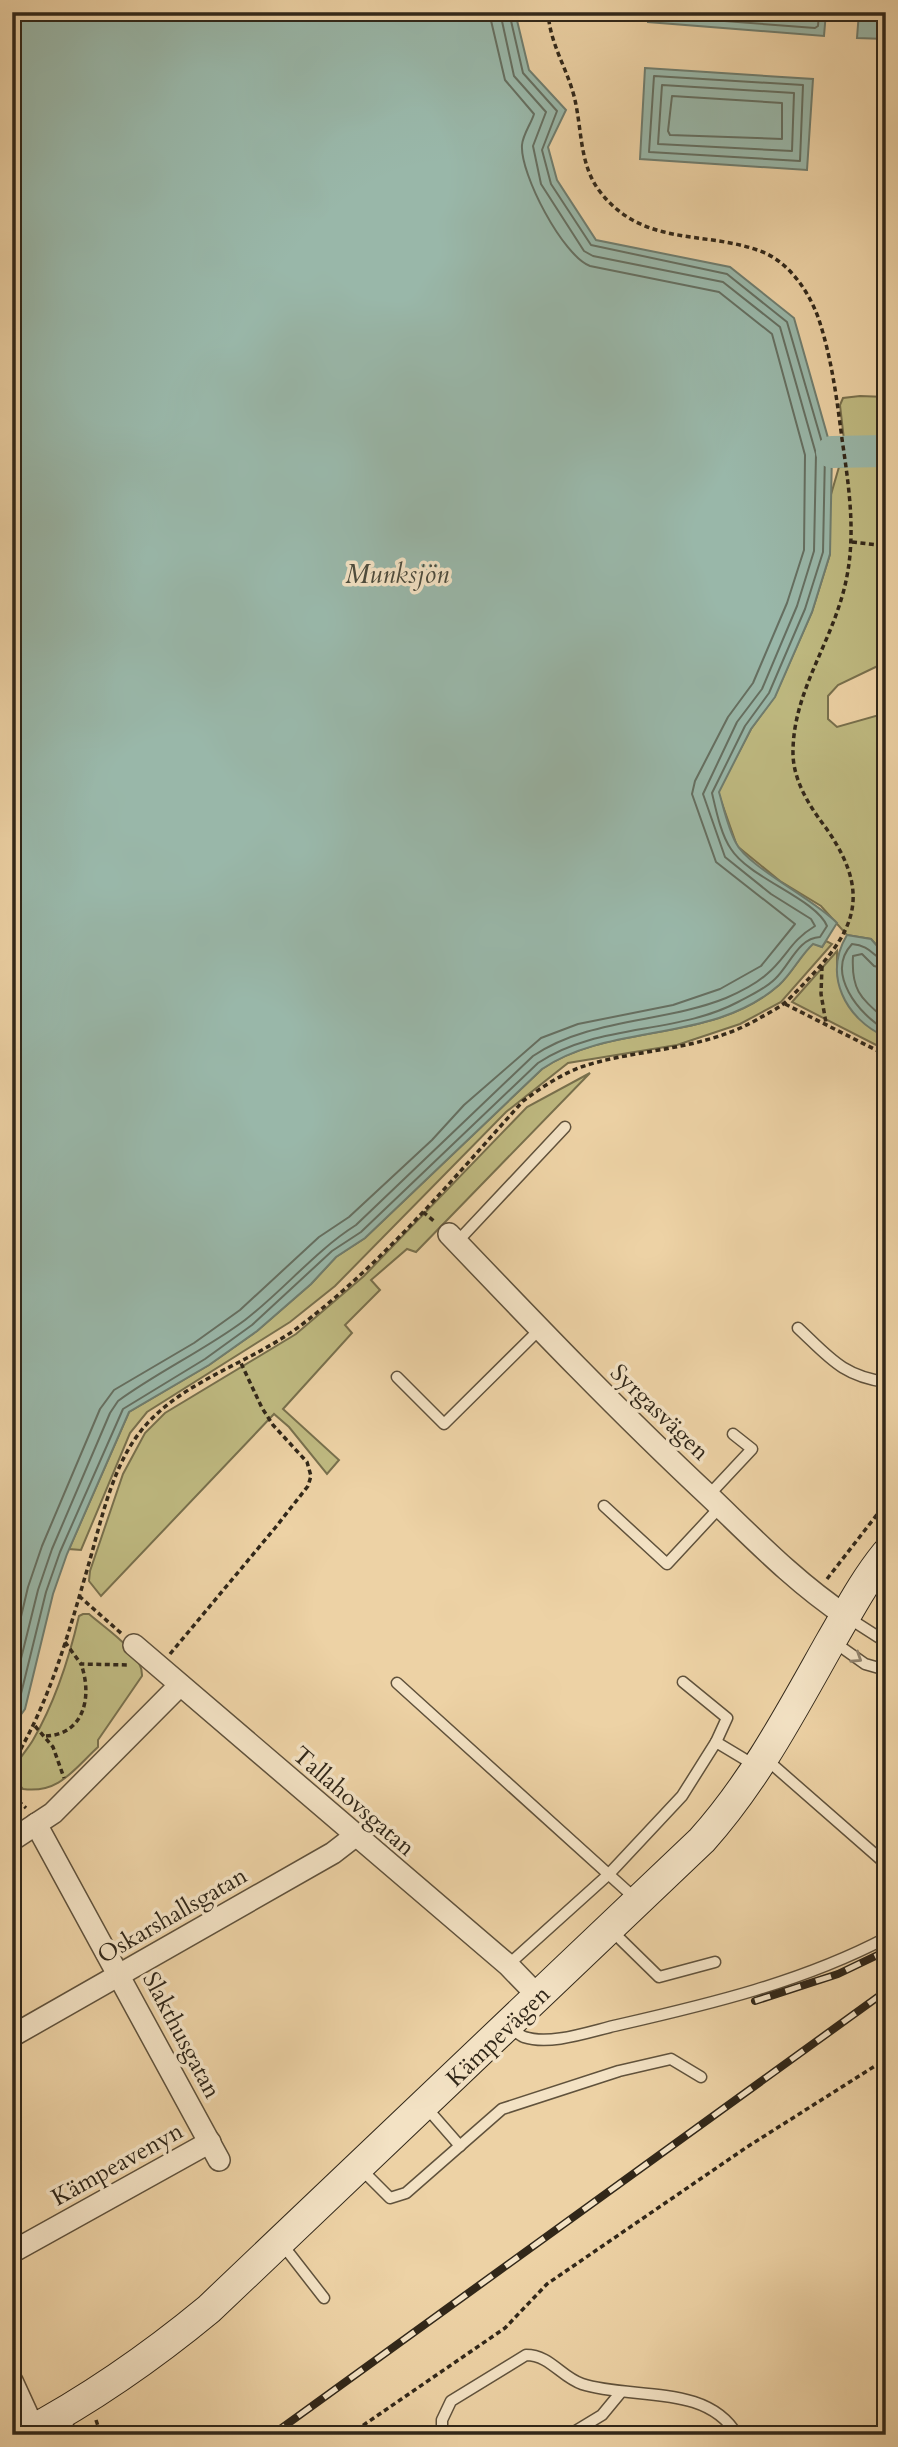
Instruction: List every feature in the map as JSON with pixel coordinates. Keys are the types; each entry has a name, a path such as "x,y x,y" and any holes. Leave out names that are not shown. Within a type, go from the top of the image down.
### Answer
{"main road":[{"name":"Kämpevägen","path":"28,2432 66,2424 168,2343 425,2105 716,1825 761,1762 839,1628 886,1554"}],"street":[{"name":"Syrgasvägen","path":"453,1238 623,1416 816,1596 839,1628"},
{"name":"Tallahovsgatan","path":"134,1645 508,1965 539,1997"},
{"path":"12,1840 71,1796 180,1685"},
{"name":"Slakthusgatan","path":"36,1824 215,2151"},
{"name":"Oskarshallsgatan","path":"12,2036 333,1853 355,1836"},
{"name":"Kämpeavenyn","path":"12,2252 215,2151"},
{"path":"12,2381 28,2432"}],"lane":[{"path":"453,1238 565,1127"},
{"path":"799,1328 834,1363 859,1378 886,1382"},
{"path":"397,1377 444,1424 540,1329"},
{"path":"604,1506 667,1564 752,1449 733,1434"},
{"path":"839,1628 886,1642"},
{"path":"839,1628 865,1664 886,1670"},
{"path":"508,1965 608,1874 682,1796 716,1742 727,1718 683,1682"},
{"path":"397,1683 639,1902"},
{"path":"716,1742 780,1769 886,1864"},
{"path":"610,1929 659,1977 715,1962"},
{"path":"508,2026 523,2036 546,2038 659,2015 756,1991 848,1958 886,1938"},
{"path":"359,2167 390,2198 406,2193 502,2109 619,2071 671,2059 701,2077"},
{"path":"425,2105 460,2146"},
{"path":"280,2242 324,2298"},
{"path":"442,2435 442,2420 451,2401 526,2355 539,2355 580,2384 621,2392 669,2394 727,2418 737,2435"},
{"path":"569,2435 602,2415 621,2392"}],"path":[{"path":"548,12 552,45 575,98 580,141 598,189 625,214 668,236 761,251 790,270 819,321 835,384 852,542 850,570 841,604 798,706 793,749 794,764 802,789 840,852 851,878 854,914 832,952"},
{"path":"852,542 886,546"},
{"path":"822,963 821,994 826,1023"},
{"path":"785,1004 886,1055"},
{"path":"12,1764 35,1726 65,1642 109,1494 144,1427 171,1402 240,1360 272,1425 307,1462 311,1476 308,1486 275,1528 155,1664 81,1664"},
{"path":"816,1596 834,1568 886,1503"},
{"path":"79,1596 134,1645"},
{"path":"46,1736 64,1730 82,1716 88,1689 81,1664 65,1642"},
{"path":"35,1726 46,1736 58,1758 71,1796"},
{"path":"349,2435 505,2328 547,2284 747,2147 886,2059"},
{"path":"94,2415 101,2435"}],"shaded area":[{"path":"886,397 886,662 838,685 828,696 828,719 837,727 886,713 886,956 871,939 847,935 821,906 780,881 737,846 718,792 751,729 775,696 812,612 830,554 830,498 839,467 847,466 840,405 843,398"},
{"path":"826,941 832,944 781,1002 740,1024 677,1045 568,1063 506,1112 335,1286 290,1322 147,1412 130,1433 81,1550 69,1549 129,1412 209,1365 257,1331 311,1284 336,1257 365,1238 542,1069 569,1054 599,1044 693,1025 752,1004 779,985 813,943 822,947"},
{"path":"837,951 837,970 878,1034 886,1037 886,1050 792,1002"},
{"path":"590,1073 416,1252 407,1249 371,1280 380,1290 345,1325 352,1333 283,1409 339,1460 327,1474 289,1427 274,1414 101,1596 89,1581 90,1571 123,1474 145,1433 165,1413 296,1334 364,1276 527,1107"},
{"path":"89,1614 130,1650 137,1658 142,1676 98,1740 98,1747 73,1771 47,1788 23,1789 12,1777 13,1772 48,1711 66,1664 79,1616"}],"water":[{"name":"Munksjön","path":"12,12 515,12 529,70 566,110 548,147 557,180 596,240 730,267 794,318 832,452 830,554 812,612 775,697 751,729 719,792 731,831 743,852 837,923 822,947 813,944 779,985 752,1004 693,1025 599,1044 569,1054 542,1069 365,1238 336,1257 311,1284 257,1331 209,1365 129,1412 67,1554 53,1594 25,1709 12,1727"},
{"path":"648,12 826,12 824,36 648,22"},
{"path":"859,12 886,12 886,39 857,38"},
{"path":"645,68 813,79 807,170 640,159"},
{"path":"847,935 871,939 886,956 886,1037 859,1019 842,994 837,965"}],"waterway":[{"path":"832,452 886,451"}],"railway":[{"path":"755,2001 838,1974 886,1951"},
{"path":"272,2435 886,1991"}]}
